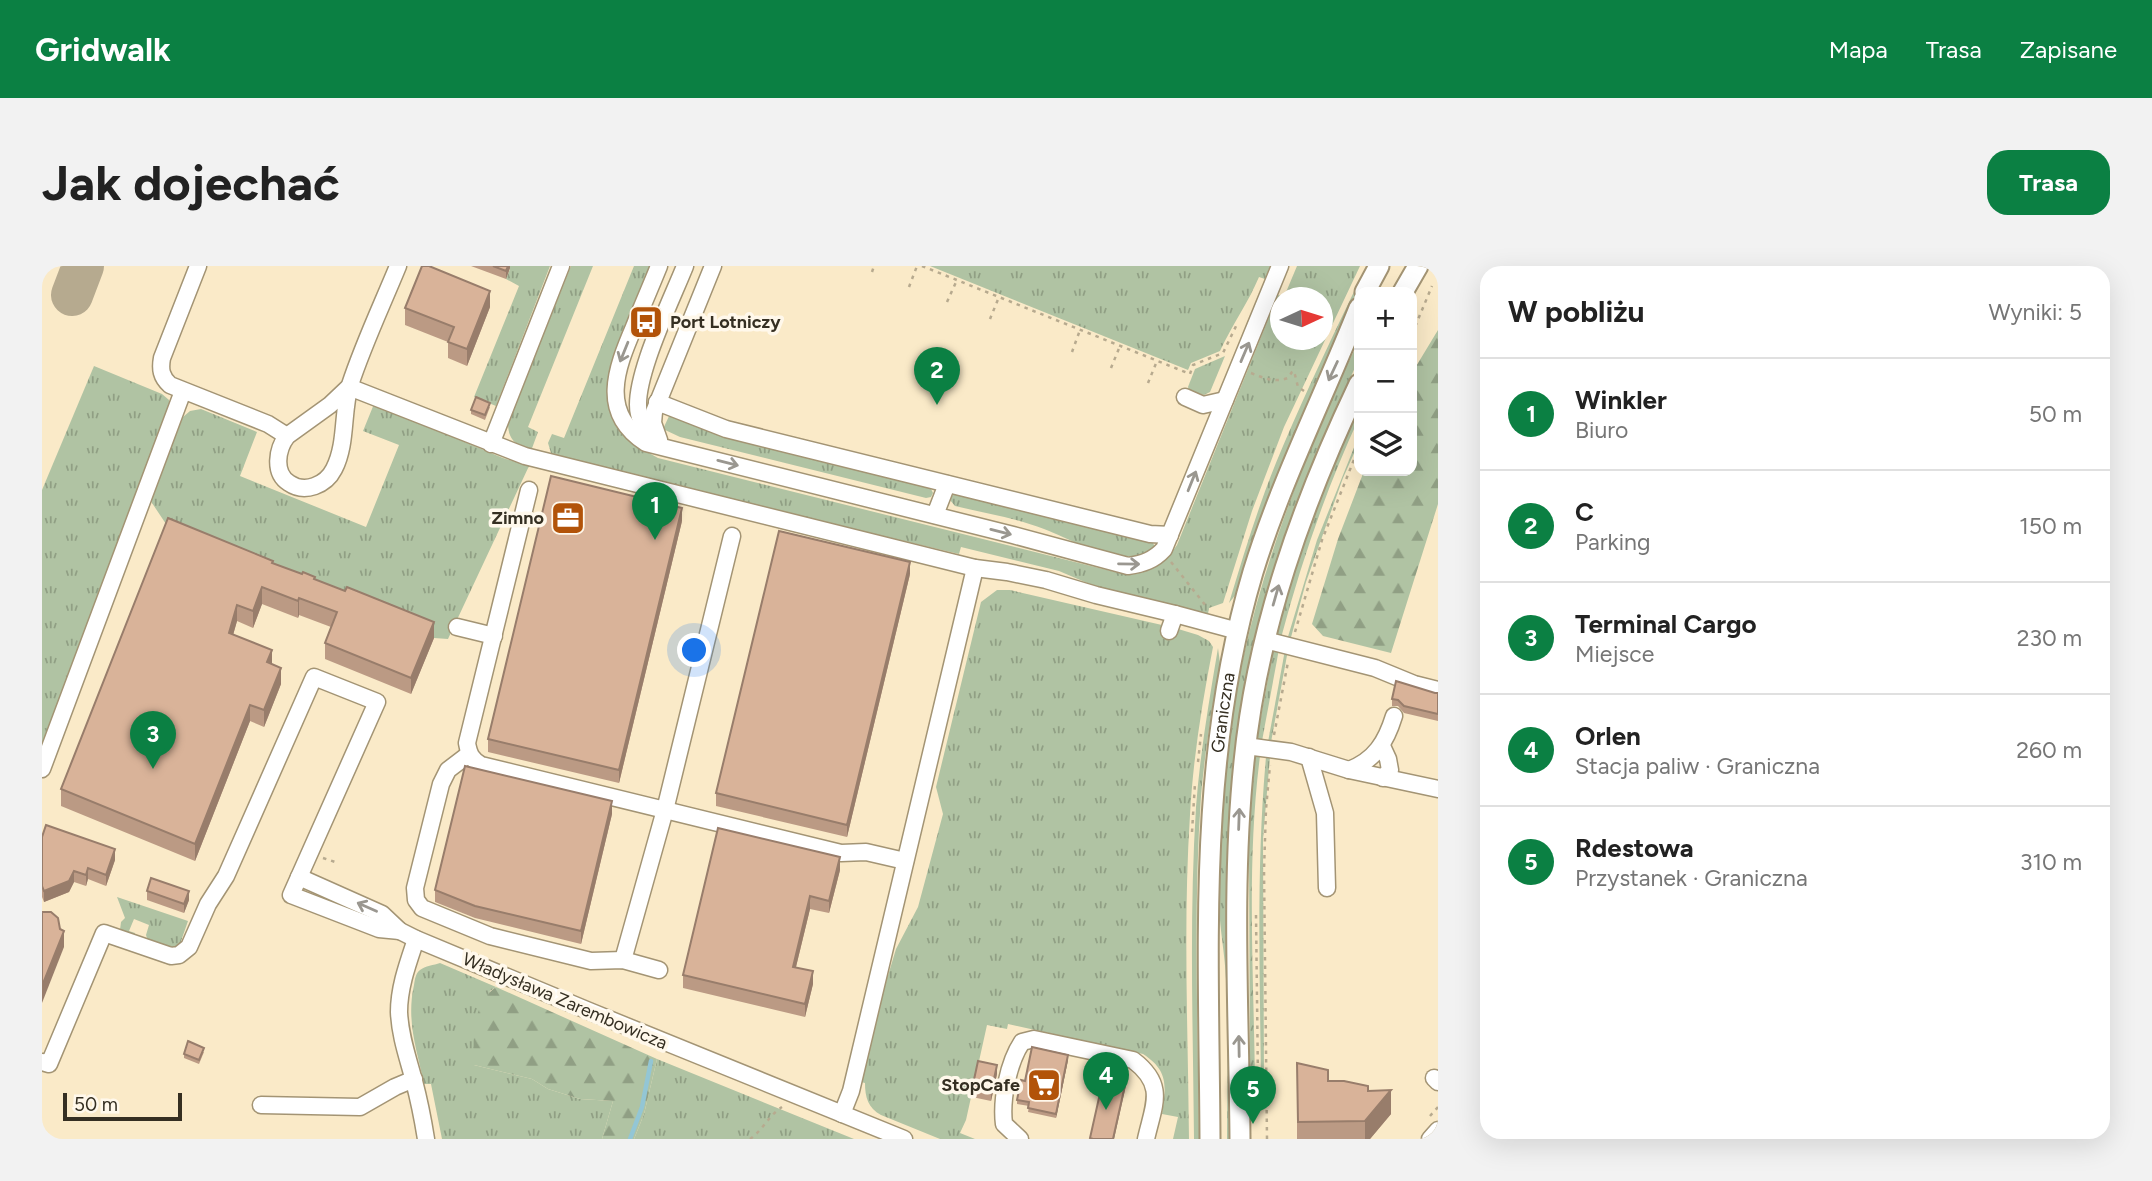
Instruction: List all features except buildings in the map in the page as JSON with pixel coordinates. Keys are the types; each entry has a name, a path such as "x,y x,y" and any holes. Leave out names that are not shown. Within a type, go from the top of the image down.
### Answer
{"main road":[{"path":"1368,287 1378,266"},
{"path":"1406,287 1418,269"},
{"name":"Graniczna","path":"1210,1139 1207,920 1210,821 1217,743 1238,631 1252,574 1293,460 1354,321"},
{"name":"Graniczna","path":"1240,1139 1238,868 1246,746 1265,640 1276,596 1303,514 1354,394"}],"street":[{"path":"198,266 160,365 166,382 268,424 287,436"},
{"path":"349,387 330,405 287,436 282,443 278,455 279,468 283,479 291,485 313,487 325,481 334,469 339,455 349,387 398,266"},
{"path":"491,444 561,266"},
{"path":"659,266 620,360 615,386 617,403 626,426 646,443 1122,565 1140,565 1163,551 1280,266"},
{"path":"662,446 642,425 637,400 640,382 685,266"},
{"path":"662,446 653,423 657,402 713,266"},
{"path":"349,387 491,444 553,464 975,568 1046,580 1238,631"},
{"path":"42,769 183,391"},
{"path":"1185,397 1203,405 1225,400"},
{"path":"657,402 726,429 1132,530 1170,535"},
{"path":"935,515 947,484"},
{"path":"529,490 467,743 469,754 474,761 481,765 841,853 866,852 905,861"},
{"path":"623,960 665,810 733,536"},
{"path":"842,1114 851,1091 975,568"},
{"path":"1170,631 1175,614"},
{"path":"457,627 494,636"},
{"path":"1265,640 1376,668 1414,684 1438,690"},
{"path":"42,1062 49,1064 104,933 171,956 179,955 189,947 208,904 226,876 314,677 377,702 292,895 379,929 400,930"},
{"path":"1349,770 1363,765 1382,746 1394,716"},
{"path":"1246,746 1291,752 1349,770 1438,789"},
{"path":"1382,746 1390,770 1383,778"},
{"path":"469,754 448,771 441,784 415,888 416,901 422,908 490,936 591,961 623,960 659,970"},
{"path":"1309,757 1325,813 1327,888"},
{"path":"299,877 383,914 400,930"},
{"name":"Władysława Zarembowicza","path":"400,930 416,939 904,1139"},
{"path":"416,939 400,992 399,1010 400,1029 414,1079 426,1139"},
{"path":"1018,1139 1004,1124 1002,1109 1014,1054 1021,1042 1034,1039 1133,1060 1145,1069 1153,1082 1156,1096 1146,1139"},
{"path":"261,1105 360,1107 414,1079"},
{"path":"1430,1139 1438,1129"}],"path":[{"path":"872,272 874,266"},
{"path":"909,287 920,266 1190,374"},
{"path":"947,302 957,280"},
{"path":"1417,323 1432,286 1438,283"},
{"path":"990,319 999,297"},
{"path":"1072,352 1080,330"},
{"path":"1111,368 1120,346"},
{"path":"1223,353 1238,367 1259,376 1279,381 1288,378 1293,371 1296,373 1298,387 1304,391"},
{"path":"1148,383 1157,361"},
{"path":"1163,551 1210,610"},
{"path":"1256,914 1258,1086"},
{"path":"1262,1091 1266,1090 1267,1139"},
{"path":"750,1139 775,1111 800,1097"}],"green space":[{"path":"504,266 550,266 496,406 474,397 519,286 506,279 510,269"},
{"path":"571,266 593,266 528,427 538,432 531,451 514,441 509,434 508,423"},
{"path":"634,266 652,266 609,378 640,448 658,458 1127,575 1156,566 1177,545 1270,315 1270,350 1320,350 1284,427 1252,511 1223,603 1209,608 1208,614 1092,585 1059,571 961,547 959,554 556,457 551,453 548,443 552,434 564,438"},
{"path":"930,266 1270,266 1265,279 1259,277 1220,351 1191,363 1188,370"},
{"path":"1297,266 1360,266 1333,323 1333,287 1288,287"},
{"path":"1368,268 1360,287 1356,287"},
{"path":"1354,292 1354,299 1333,346 1333,336"},
{"path":"1438,330 1438,504 1391,653 1323,636 1312,624 1338,539 1362,476 1417,476 1417,365"},
{"path":"1326,350 1331,350 1263,510 1237,593 1229,603 1275,465"},
{"path":"1354,351 1354,370 1316,455 1280,550 1253,648 1243,699 1232,777 1229,827 1231,1139 1227,1139 1227,1000 1218,880 1225,770 1234,705 1263,581 1283,520 1331,400"},
{"path":"1225,356 1210,392 1204,395 1189,390 1195,369"},
{"path":"94,366 162,394 169,400 169,408 42,747 42,490"},
{"path":"374,404 503,458 529,466 448,639 434,638 166,524 152,503 151,499 183,417 190,411 201,409 257,432 240,476 366,527 399,445 363,431"},
{"path":"670,414 930,487 933,493 926,498 680,437 663,429"},
{"path":"1354,419 1354,430 1315,526 1281,638 1277,634 1285,605 1324,491"},
{"path":"1354,448 1306,582 1290,641 1287,640 1317,540"},
{"path":"956,494 1153,543 1155,547 1143,554 1129,556 1100,552 1033,525 955,506 950,500 951,496"},
{"path":"997,590 1010,590 1175,628 1198,635 1209,641 1213,647 1191,794 1186,977 1189,1139 1173,1139 1178,1117 1162,1114 1164,1080 1157,1067 1143,1054 1008,1024 1007,1029 987,1025 966,1120 960,1133 975,1139 940,1139 881,1115 870,1105 865,1083 861,1082 896,949 918,907 943,814 936,787 981,602"},
{"path":"1218,648 1220,663 1201,796 1197,882 1199,1139 1194,1139 1192,973 1196,807"},
{"path":"1279,649 1262,741 1257,738 1273,651"},
{"path":"1285,650 1288,650 1271,742 1268,742"},
{"path":"1254,756 1260,756 1252,880 1255,1086 1250,1087 1249,840 1253,763"},
{"path":"1266,757 1270,757 1263,839 1264,1083 1261,1086 1260,880"},
{"path":"117,897 188,921 180,944 168,947 148,941 146,935 149,925 134,919 129,931 135,933 134,936 120,930 121,922 125,918"},
{"path":"440,963 496,987 490,991 474,1065 532,1079 548,1089 580,1099 613,1101 602,1139 442,1139 431,1084 424,1084 413,1035 411,1011 417,973"},
{"path":"496,987 657,1059 644,1114 634,1139 602,1139 613,1101 580,1099 548,1089 532,1079 474,1065 474,1033 478,1012 482,1002"},
{"path":"657,1059 854,1139 634,1139 644,1114"}],"waterway":[{"path":"630,1139 642,1107 651,1061"}],"taxiway":[{"path":"72,295 83,266"}],"place":[{"name":"Port Lotniczy","path":"646,322"},
{"name":"C","path":"937,405"},
{"name":"Zimno","path":"568,518"},
{"name":"Winkler","path":"655,540"},
{"name":"Terminal Cargo","path":"153,769"},
{"name":"StopCafe","path":"1044,1085"},
{"name":"Orlen","path":"1106,1110"},
{"name":"Rdestowa","path":"1253,1124"}]}
